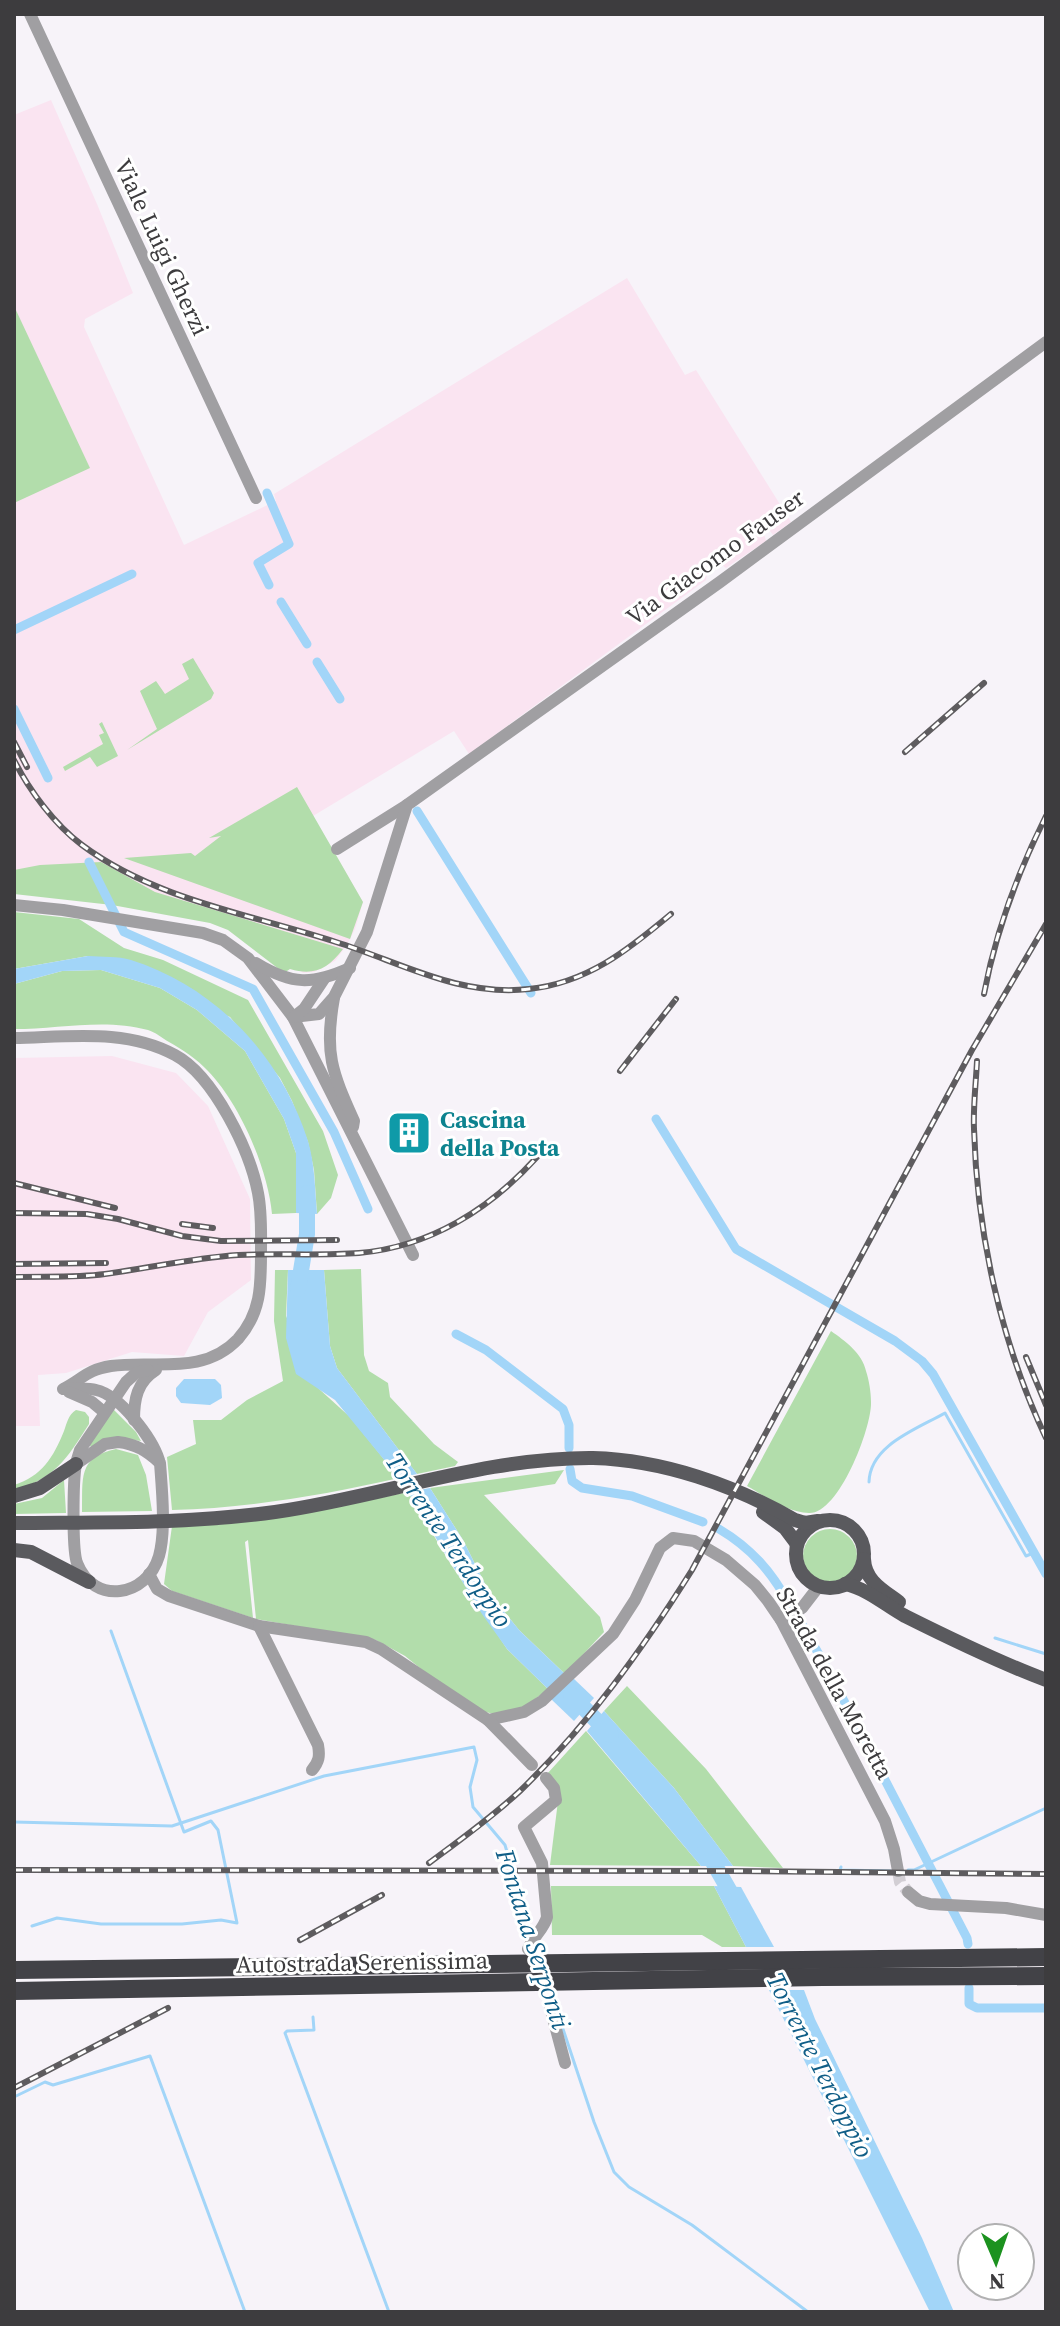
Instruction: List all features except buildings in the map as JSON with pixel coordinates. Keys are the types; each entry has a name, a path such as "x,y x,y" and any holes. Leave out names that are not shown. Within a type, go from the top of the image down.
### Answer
{"highway":[{"name":"Autostrada Serenissima","path":"14,1970 535,1951 819,1968 1046,1976"},
{"name":"Autostrada Serenissima","path":"14,1991 719,1979 819,1968 1046,1957"}],"main road":[{"path":"14,1523 228,1517 314,1505 482,1470 556,1460 617,1460 691,1475 805,1523 841,1521 859,1536 866,1573 873,1582 931,1627"},
{"path":"14,1496 40,1488 76,1464"},
{"path":"740,1494 780,1524 797,1544"},
{"path":"818,1521 801,1534 797,1544 797,1565 802,1574 819,1586 836,1587 845,1584 861,1569 864,1558"},
{"path":"14,1550 31,1552 89,1582"},
{"path":"845,1584 865,1591 898,1612 998,1661 1046,1680"}],"street":[{"name":"Viale Luigi Gherzi","path":"30,14 256,498"},
{"name":"Via Giacomo Fauser","path":"337,849 407,805 720,582 1046,342"},
{"path":"293,1017 319,1014 334,997 350,968 367,932 407,805"},
{"path":"14,905 203,933 223,940 273,974 297,980 324,979 350,968"},
{"path":"248,958 293,1017 413,1255"},
{"path":"293,1017 304,1009 324,979"},
{"path":"334,997 329,1025 331,1065 354,1121 352,1134"},
{"path":"14,1038 128,1038 178,1056 216,1093 252,1168 261,1208 261,1278 257,1310 238,1339 210,1358 184,1365 113,1366 88,1372 63,1389"},
{"path":"63,1389 95,1389 112,1399 154,1445 160,1463 160,1548 149,1574 134,1589 120,1593 107,1592 89,1582 77,1563 76,1464 80,1450 112,1399 136,1373 162,1366"},
{"path":"134,1420 136,1394 150,1374 162,1366"},
{"path":"63,1389 92,1402 104,1412"},
{"path":"76,1464 105,1444 118,1442 147,1451 160,1463"},
{"name":"Strada della Moretta","path":"488,1720 524,1712 542,1701 622,1623 660,1548 673,1538 694,1541 726,1560 755,1585 781,1620 885,1821 898,1871"},
{"path":"149,1574 157,1589 169,1596 259,1626 366,1642 381,1649 488,1720 532,1765"},
{"path":"781,1620 802,1608 819,1586"},
{"path":"259,1626 318,1745 318,1763 312,1770"},
{"path":"535,1951 547,1917 542,1863 524,1827 556,1800 554,1788 546,1778"},
{"path":"908,1892 919,1901 948,1906 1006,1908 1046,1915"},
{"path":"549,2003 565,2063"}],"shaded area":[{"path":"51,100 133,293 85,319 84,327 184,545 276,501 274,494 627,278 685,375 696,370 791,522 773,535 770,531 764,534 766,541 726,568 722,565 707,573 706,580 469,754 454,731 313,816 363,902 347,945 335,961 314,972 303,973 235,923 14,885 14,115"},
{"path":"112,1056 176,1073 208,1106 250,1199 251,1280 208,1312 184,1356 132,1352 66,1373 38,1375 40,1426 14,1426 14,1058"}],"green space":[{"path":"14,306 90,468 14,503"},
{"path":"193,658 214,693 211,699 127,750 157,729 140,691 156,681 165,694 189,679 182,664"},
{"path":"102,722 118,756 97,767 90,757 65,771 63,767 103,744 99,735 104,733 99,724"},
{"path":"297,787 363,902 350,939 124,858 191,853 195,856 221,836 209,838"},
{"path":"101,862 155,892 343,949 332,962 320,969 306,972 290,969 284,973 228,930 210,923 112,905 14,894 14,870 40,865"},
{"path":"14,912 79,919 124,948 163,960 248,1000 323,1131 338,1175 331,1198 317,1214 314,1170 308,1142 292,1101 280,1078 230,1017 88,956 14,969"},
{"path":"101,970 160,988 197,1010 245,1051 284,1119 296,1153 296,1213 272,1214 265,1177 241,1119 220,1085 185,1052 153,1032 132,1027 98,1024 14,1029 14,984 62,971"},
{"path":"361,1269 364,1355 369,1371 388,1383 390,1397 434,1444 458,1462 455,1466 417,1474 337,1368 330,1346 324,1270"},
{"path":"275,1270 288,1270 286,1316 318,1388 350,1417 399,1478 286,1500 172,1510 167,1457 196,1444 193,1420 221,1420 247,1400 283,1381 274,1321"},
{"path":"831,1331 852,1348 864,1365 870,1390 870,1414 860,1448 842,1485 820,1510 801,1512 747,1486"},
{"path":"113,1409 141,1441 112,1437 91,1447 89,1444"},
{"path":"76,1410 85,1412 89,1424 66,1458 50,1473 14,1491 14,1485 32,1477 45,1465 69,1417"},
{"path":"116,1449 138,1455 146,1475 152,1511 82,1512 83,1480 88,1464 103,1453"},
{"path":"564,1470 555,1484 484,1495 600,1617 604,1632 565,1674 519,1630 490,1594 463,1540 430,1488"},
{"path":"64,1480 66,1513 14,1514 14,1504 42,1498"},
{"path":"408,1492 507,1649 548,1689 522,1709 500,1715 485,1712 441,1685 405,1656 376,1640 256,1619 248,1540 245,1542 253,1618 172,1591 164,1584 172,1526 327,1509"},
{"path":"830,1529 849,1537 857,1556 849,1575 830,1583 811,1575 803,1556 811,1537"},
{"path":"627,1686 706,1769 783,1868 733,1866 674,1788 604,1711"},
{"path":"586,1731 701,1866 550,1865 559,1793 547,1774"},
{"path":"551,1886 714,1886 746,1947 722,1947 702,1935 552,1935"}],"water":[{"path":"88,956 126,959 162,972 191,988 217,1007 263,1053 296,1110 308,1141 317,1214 296,1213 296,1153 284,1119 245,1051 197,1010 160,988 101,970 62,971 14,984 14,969"},
{"path":"288,1270 324,1270 330,1346 337,1368 417,1474 399,1478 335,1400 296,1374 286,1338"},
{"path":"184,1379 215,1379 221,1385 222,1398 210,1405 181,1403 176,1396 176,1388"},
{"path":"430,1488 463,1540 491,1596 520,1631 565,1674 548,1689 507,1649 482,1614 408,1492"},
{"path":"573,1678 594,1698 574,1721 551,1699"},
{"path":"604,1711 674,1788 733,1866 701,1866 587,1731"},
{"path":"714,1886 741,1887 774,1947 746,1947"},
{"path":"769,1990 804,1990 954,2312 930,2312"}],"waterway":[{"path":"267,493 289,544 258,563 269,585"},
{"path":"14,630 132,574"},
{"path":"281,602 307,644"},
{"path":"317,662 340,699"},
{"path":"14,709 48,778"},
{"path":"417,811 531,993"},
{"path":"89,862 124,932 253,989 334,1132 368,1209"},
{"path":"656,1119 736,1249 895,1341 922,1361 933,1374 1046,1574"},
{"name":"Torrente Terdoppio","path":"298,1289 307,1234 307,1193"},
{"path":"456,1334 486,1350 563,1409 569,1425 569,1448"},
{"path":"869,1482 871,1469 886,1448 945,1413 1026,1556 1031,1554"},
{"path":"570,1469 572,1481 582,1488 632,1496 703,1522"},
{"path":"719,1529 760,1562 789,1604"},
{"path":"800,1621 968,1944"},
{"path":"32,1926 57,1918 101,1924 182,1924 221,1920 237,1923 218,1830 211,1821 184,1832 111,1631"},
{"path":"995,1638 1046,1654"},
{"name":"Torrente Terdoppio","path":"571,1695 611,1735"},
{"name":"Fontana Serponti","path":"14,1822 172,1826 324,1776 474,1747 477,1760 470,1787 473,1807 505,1845 512,1869 514,1898 530,1934"},
{"path":"908,1870 914,1870 1046,1808"},
{"name":"Torrente Terdoppio","path":"705,1848 737,1904"},
{"path":"841,1867 840,1870 891,1871"},
{"path":"969,1988 969,2004 977,2008 1046,2008"},
{"path":"313,2017 314,2030 285,2033 389,2312"},
{"name":"Fontana Serponti","path":"559,2017 614,2172 629,2187 692,2225 808,2312"},
{"path":"14,2097 45,2082 53,2085 150,2056 245,2312"}],"tunnel":[{"path":"898,1871 900,1882 908,1892"}],"railway":[{"path":"905,752 984,683"},
{"path":"14,742 27,767"},
{"path":"14,760 43,806 62,827 111,864 204,904 336,942 454,983 503,990 550,986 570,980 606,963 671,914"},
{"path":"984,994 1009,903 1046,816"},
{"path":"429,1863 498,1810 545,1766 613,1686 673,1600 972,1050 1046,924"},
{"path":"620,1071 676,999"},
{"path":"977,1061 974,1129 986,1248 1004,1326 1046,1438"},
{"path":"14,1277 94,1275 238,1255 344,1254 385,1249 434,1234 479,1209 537,1157"},
{"path":"14,1183 115,1208"},
{"path":"14,1213 87,1214 182,1236 221,1241 337,1240"},
{"path":"182,1224 213,1228"},
{"path":"14,1264 106,1263"},
{"path":"1026,1357 1046,1405"},
{"path":"14,1870 1046,1874"},
{"path":"300,1940 382,1895"},
{"path":"14,2088 168,2008"}],"place":[{"name":"Cascina della Posta","path":"409,1133"}]}
